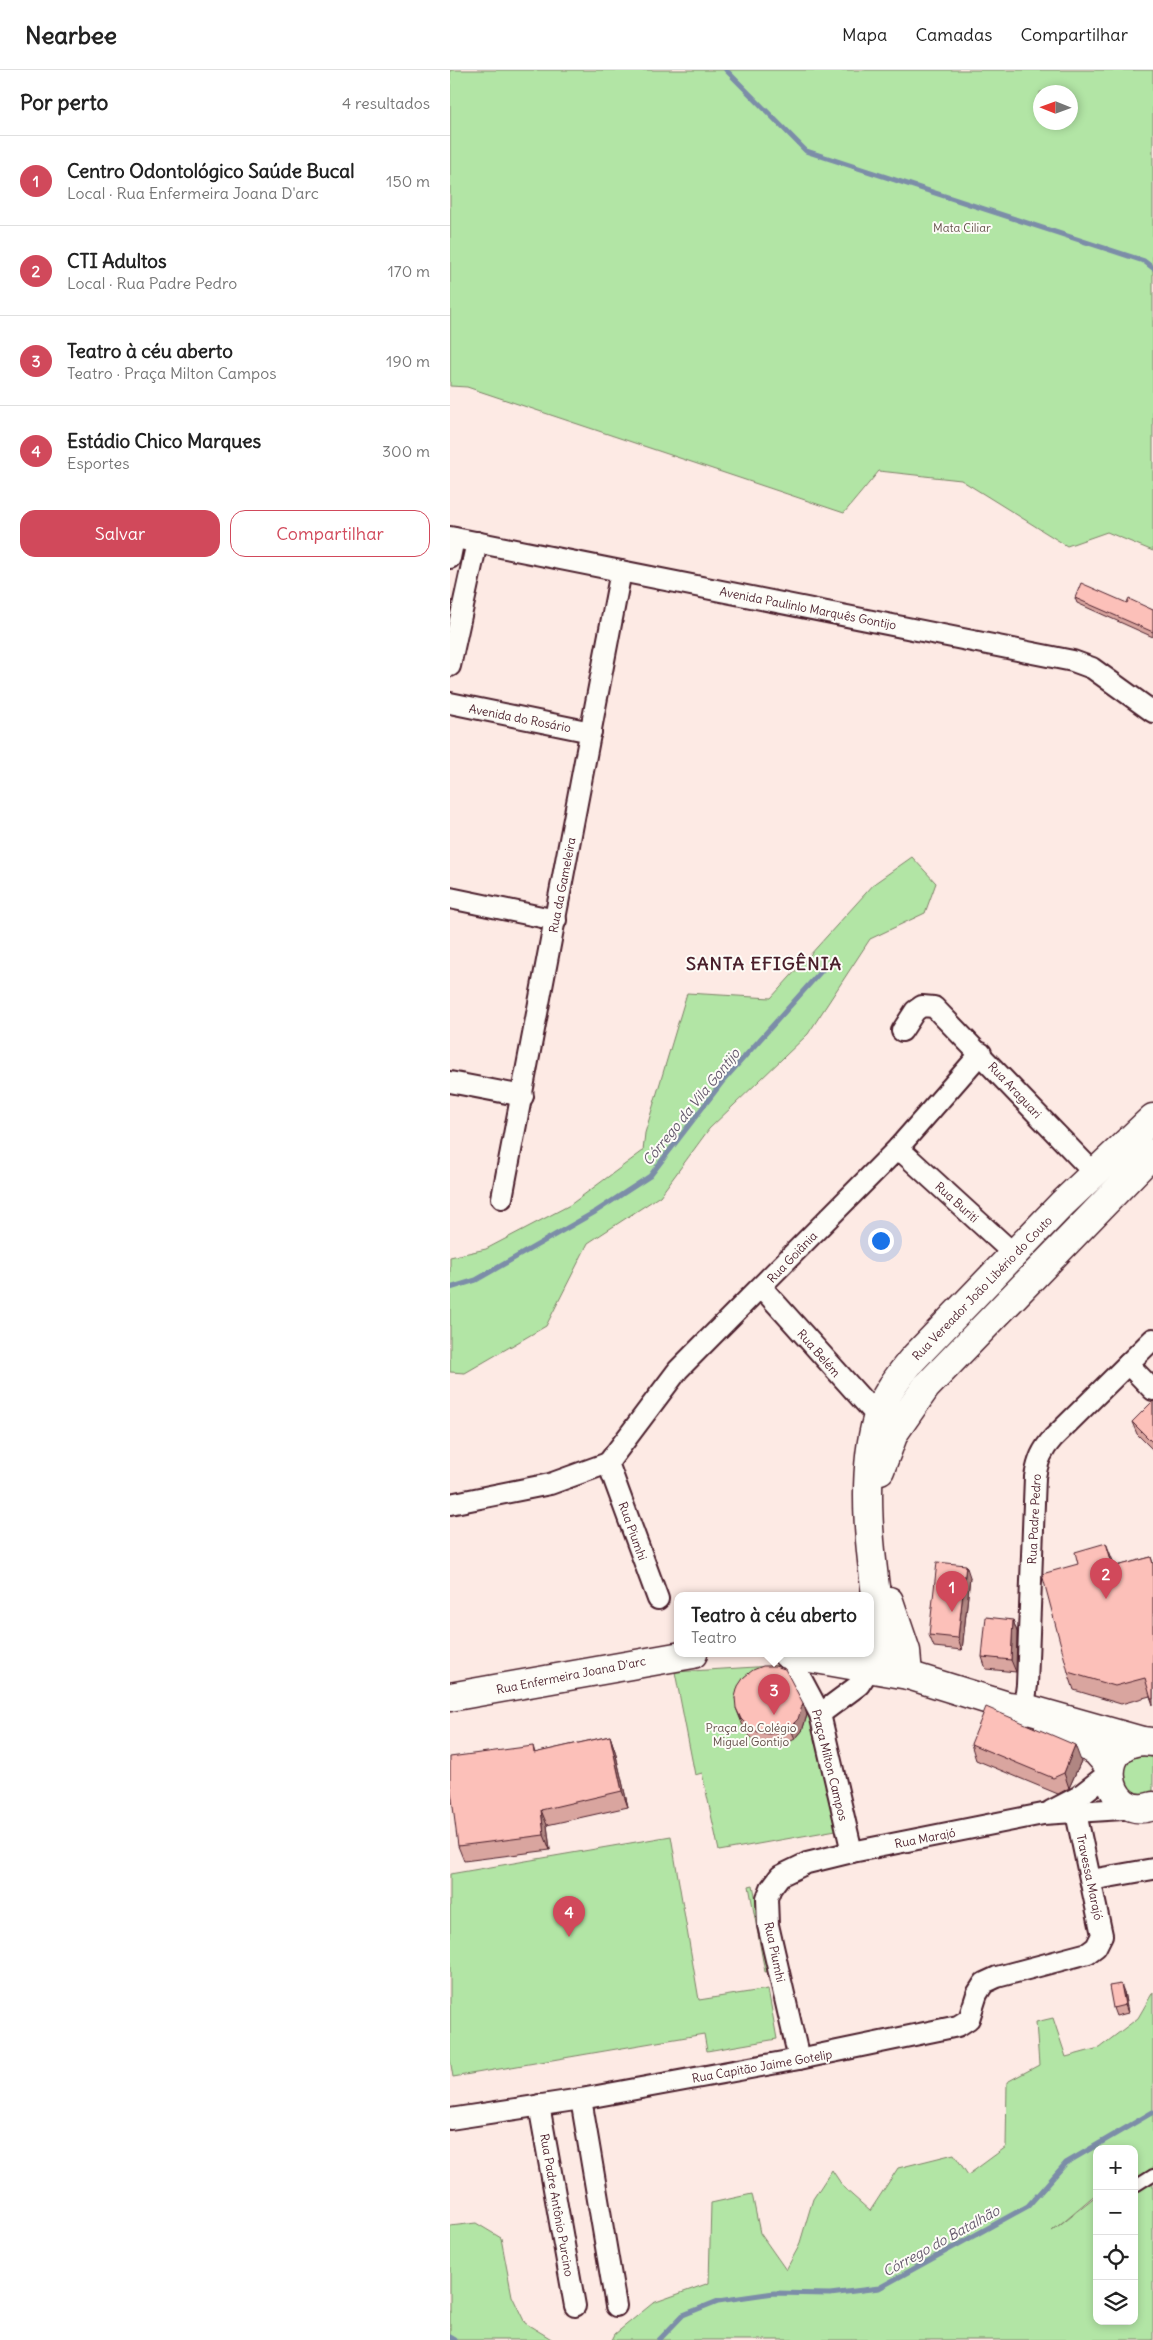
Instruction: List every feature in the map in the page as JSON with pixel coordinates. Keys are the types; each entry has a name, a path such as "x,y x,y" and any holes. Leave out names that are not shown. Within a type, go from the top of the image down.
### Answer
{"main road":[{"name":"Rua Vereador João Libério do Couto","path":"888,1671 906,1651 881,1571 873,1492 880,1469 886,1426 896,1380 912,1360 1094,1174 1153,1118"},
{"name":"Rua Vereador João Libério do Couto","path":"886,1426 1153,1153"},
{"name":"Rua Enfermeira Joana D'arc","path":"450,1697 676,1657"},
{"path":"805,1657 888,1671 1018,1709 1148,1741"},
{"path":"1018,1709 1096,1751 1110,1770"},
{"path":"1146,1807 1128,1805 1119,1798 1113,1789 1110,1770 1114,1757 1122,1748 1131,1743 1148,1741"}],"street":[{"name":"Avenida Paulinlo Marquês Gontijo","path":"452,537 1073,661 1092,668 1153,712"},
{"path":"450,558 452,537"},
{"path":"450,666 476,542"},
{"name":"Rua da Gameleira","path":"502,1198 523,1096 621,571"},
{"name":"Avenida do Rosário","path":"450,704 591,732"},
{"path":"450,898 556,920"},
{"name":"Rua Araguari","path":"902,1031 915,1011 922,1006 934,1007 981,1053 1094,1174"},
{"name":"Rua Goiânia","path":"608,1462 678,1370 762,1288 898,1148 981,1053"},
{"path":"450,1082 523,1096"},
{"name":"Rua Buriti","path":"898,1148 1016,1255"},
{"name":"Rua Belém","path":"762,1288 886,1426"},
{"name":"Rua Padre Pedro","path":"1018,1709 1037,1463 1044,1448 1153,1339"},
{"path":"1128,1364 1153,1390"},
{"path":"450,1504 550,1484 608,1462"},
{"name":"Rua Piumhi","path":"608,1462 658,1599"},
{"name":"Praça Milton Campos","path":"789,1657 820,1714 852,1852"},
{"path":"820,1714 859,1685 888,1671"},
{"name":"Rua Marajó","path":"1043,1814 1078,1797 1110,1770"},
{"name":"Rua Marajó","path":"807,1864 852,1852 1043,1814 1146,1807"},
{"name":"Travessa Marajó","path":"1046,1964 1088,1953 1096,1947 1102,1935 1076,1813"},
{"name":"Rua Piumhi","path":"799,2059 768,1925 767,1898 771,1888 780,1876 807,1864"},
{"path":"1091,1880 1153,1869"},
{"name":"Rua Capitão Jaime Gotelip","path":"450,2119 581,2099 799,2059 958,2026 969,2020 977,1994 984,1983 997,1977 1046,1964"},
{"path":"581,2099 616,2306"},
{"name":"Rua Padre Antônio Purcino","path":"539,2105 575,2306"}],"lane":[{"path":"1138,2184 1153,2175"}],"green space":[{"name":"Mata Ciliar","path":"450,70 1153,70 1153,551 1107,532 1067,546 961,480 879,471 844,513 467,387 450,386"},
{"path":"912,857 936,883 925,913 870,939 808,1034 709,1129 660,1196 588,1243 546,1326 465,1373 450,1372 450,1257 486,1249 570,1205 643,1151 645,1133 687,993 771,998 875,883"},
{"name":"Praça do Colégio Miguel Gontijo","path":"788,1665 808,1696 836,1830 719,1851 702,1773 695,1775 675,1672"},
{"path":"1153,1746 1153,1801 1138,1802 1115,1768"},
{"path":"671,1836 699,2000 768,1989 777,2039 707,2051 704,2034 453,2077 450,2059 450,1874"},
{"path":"753,1885 770,1971 765,1972 749,1886"},
{"path":"1153,1992 1153,2340 612,2340 615,2334 653,2303 709,2283 711,2203 752,2194 760,2233 786,2270 799,2246 813,2199 832,2170 844,2188 870,2211 898,2168 954,2154 968,2175 1006,2147 1007,2082 1039,2065 1036,2022 1053,2018 1066,2057 1099,2048 1138,2018"},
{"path":"476,2223 501,2238 512,2296 525,2323 553,2340 450,2340 450,2226"}],"building":[{"path":"1081,583 1127,603 1129,599 1153,610 1153,632 1075,598"},
{"path":"1153,1401 1153,1443 1132,1422"},
{"path":"1106,1543 1113,1567 1151,1557 1153,1564 1153,1699 1151,1699 1145,1678 1115,1686 1068,1672 1042,1574 1078,1564 1075,1552"},
{"path":"937,1562 966,1565 958,1638 929,1635"},
{"path":"986,1617 1013,1620 1011,1660 982,1657"},
{"path":"763,1666 775,1666 785,1669 803,1703 798,1719 790,1727 780,1732 769,1734 758,1732 741,1719 736,1708 735,1697 738,1686 744,1677 753,1670"},
{"path":"986,1707 1075,1745 1064,1773 1053,1778 971,1744"},
{"path":"610,1736 622,1791 541,1810 544,1835 458,1846 450,1783 450,1757 533,1746 534,1753"},
{"path":"1121,1984 1125,2005 1113,2008 1109,1986"}],"waterway":[{"path":"726,70 806,151 1144,261 1153,268"},
{"name":"Córrego da Vila Gontijo","path":"450,1288 476,1280 595,1212 650,1176 723,1081 823,969"},
{"name":"Córrego do Batalhão","path":"659,2340 683,2315 718,2301 774,2293 830,2294 879,2288 1028,2206 1066,2163 1153,2112"},
{"name":"Córrego do Batalhão","path":"450,2337 455,2340"}],"place":[{"name":"CTI Adultos","path":"1106,1599"},
{"name":"Centro Odontológico Saúde Bucal","path":"952,1612"},
{"name":"Teatro à céu aberto","path":"774,1715"},
{"name":"Estádio Chico Marques","path":"569,1937"}],"district":[{"name":"SANTA EFIGÊNIA","path":"764,963"}]}
